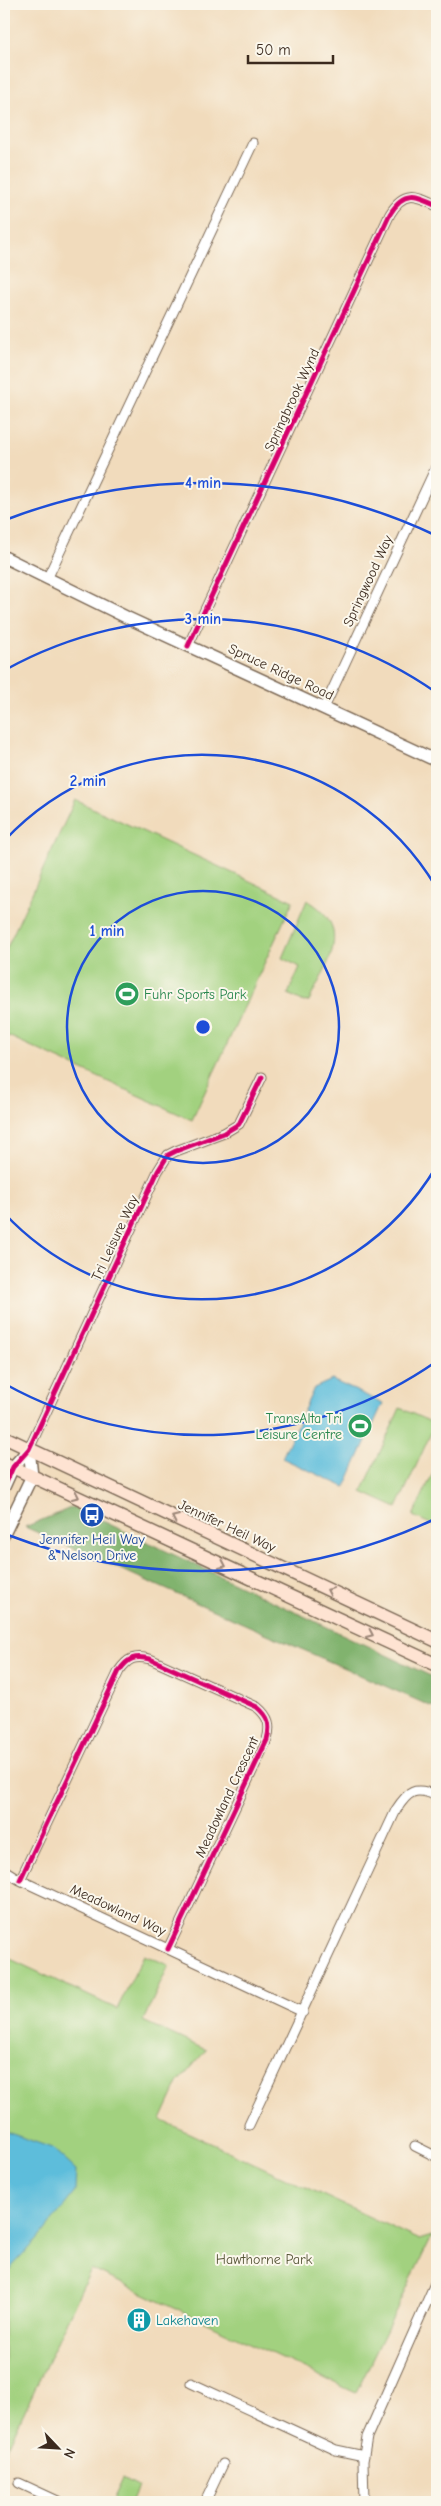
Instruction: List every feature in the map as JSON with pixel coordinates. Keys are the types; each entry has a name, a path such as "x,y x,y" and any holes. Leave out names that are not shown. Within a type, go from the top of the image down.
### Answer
{"main road":[{"name":"Jennifer Heil Way","path":"4,1438 437,1641"},
{"path":"8,1465 437,1665"}],"street":[{"path":"47,579 253,143"},
{"name":"Springbrook Wynd","path":"188,646 390,214 396,204 404,198 421,198 437,206"},
{"name":"Springwood Way","path":"324,708 437,465"},
{"name":"Spruce Ridge Road","path":"4,558 437,762"},
{"name":"Tri Leisure Way","path":"29,1449 158,1171 168,1155 224,1133 239,1124 262,1077"},
{"path":"4,1488 8,1465 29,1449"},
{"path":"4,1534 32,1476 29,1449"},
{"name":"Meadowland Crescent","path":"20,1880 118,1671 125,1662 134,1657 150,1659 257,1707 268,1720 270,1729 267,1740 168,1949"},
{"path":"249,2124 396,1810 403,1799 413,1791 423,1791 437,1796"},
{"name":"Meadowland Way","path":"4,1870 20,1880 303,2012"},
{"path":"415,2146 437,2157"},
{"path":"364,2502 364,2456 372,2424 437,2279"},
{"path":"191,2382 336,2450 364,2456"},
{"path":"205,2502 223,2464"},
{"path":"19,2483 60,2502"}],"green space":[{"name":"Fuhr Sports Park","path":"75,800 293,901 192,1120 4,1034 4,954"},
{"path":"307,900 322,911 330,922 333,947 323,974 309,1001 304,1002 288,994 300,967 282,958"},
{"path":"400,1408 435,1424 397,1508 362,1492"},
{"path":"437,1464 437,1527 413,1516"},
{"path":"73,1507 437,1679 437,1709 25,1527"},
{"name":"Hawthorne Park","path":"144,1955 169,1965 143,2021 206,2050 178,2083 161,2120 419,2240 432,2236 356,2393 91,2269 4,2455 4,1956 117,2009"},
{"path":"123,2479 138,2487 131,2502 112,2502"}],"water":[{"path":"332,1380 383,1403 345,1487 282,1458 314,1388"},
{"path":"4,2131 52,2148 76,2170 75,2192 39,2238 4,2275"}],"cycle path":[{"path":"188,646 390,214 400,202 410,198 416,198 437,206"},
{"path":"4,1487 13,1467 29,1449 158,1171 168,1155 224,1133 239,1124 262,1077"},
{"path":"20,1880 119,1671 129,1660 140,1657 150,1659 257,1707 264,1714 268,1722 267,1740 168,1949"}],"place":[{"name":"Fuhr Sports Park","path":"127,994"},
{"name":"TransAlta Tri Leisure Centre","path":"360,1426"},
{"name":"Jennifer Heil Way & Nelson Drive","path":"92,1515"},
{"name":"Lakehaven","path":"139,2320"}]}
